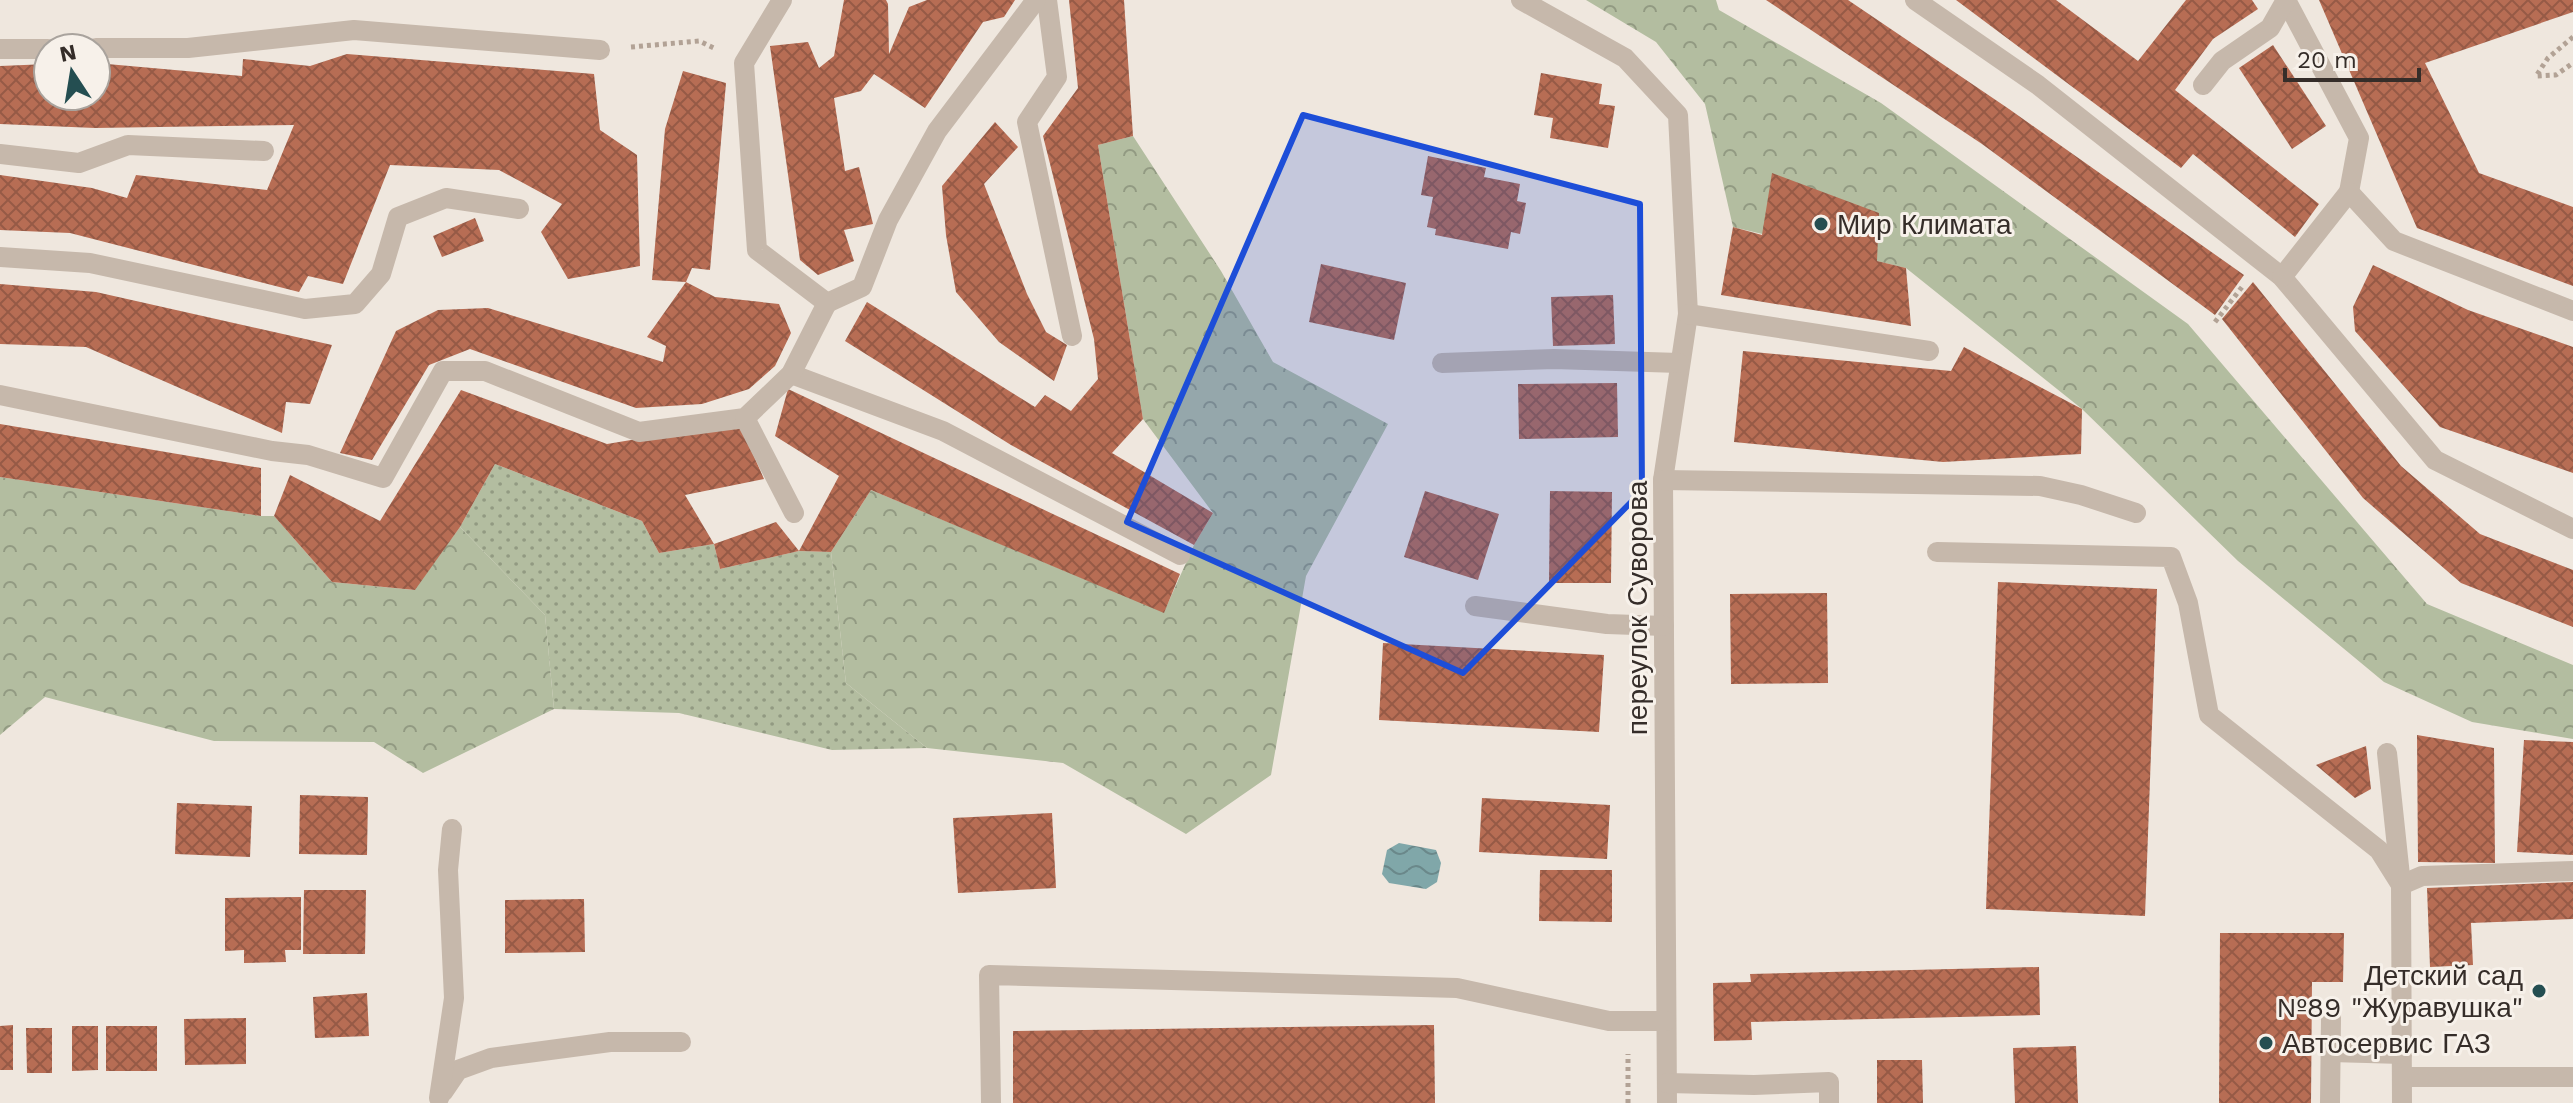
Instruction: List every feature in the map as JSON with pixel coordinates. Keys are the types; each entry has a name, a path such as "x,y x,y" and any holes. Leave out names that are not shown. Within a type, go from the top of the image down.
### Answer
{"street":[{"path":"782,0 744,63 757,250 827,303"},
{"path":"0,395 272,451 308,455 383,478 443,371 485,371 639,432 745,418 791,374 827,303 862,287 888,220 937,131 1036,0"},
{"path":"1047,0 1057,77 1027,122 1072,336"},
{"name":"переулок Суворова","path":"1521,0 1625,58 1678,115 1688,314 1663,480 1667,1093"},
{"path":"1915,0 2038,85 2282,277 2435,460 2573,529"},
{"path":"2282,277 2349,192 2359,138 2286,0"},
{"path":"2203,85 2222,61 2270,28 2286,0"},
{"path":"112,48 188,48 354,30 600,50"},
{"path":"0,49 32,49"},
{"path":"0,154 79,163 128,145 264,151"},
{"path":"2349,192 2394,241 2573,311"},
{"path":"0,257 90,263 305,309 355,304 381,274 398,217 446,198 519,209"},
{"path":"1688,314 1929,351"},
{"path":"1442,363 1554,359 1679,363"},
{"path":"791,374 943,431 1180,555"},
{"path":"745,418 794,513"},
{"path":"1663,480 2040,486 2081,495 2136,513"},
{"path":"1937,552 2171,557 2188,603 2209,715 2379,850 2401,885"},
{"path":"1475,606 1607,624 1664,626"},
{"path":"2387,753 2401,885 2402,1103"},
{"path":"437,1101 454,998 448,870 452,829"},
{"path":"2401,885 2422,876 2573,871"},
{"path":"991,1103 989,975 1457,988 1609,1021 1666,1021"},
{"path":"2330,1103 2331,1018"},
{"path":"437,1101 458,1070 491,1058 610,1042 681,1042"},
{"path":"2331,1052 2402,1054"},
{"path":"2402,1077 2573,1077"},
{"path":"1667,1093 1829,1082 1829,1103"}],"path":[{"path":"2573,37 2548,58 2536,76 2556,75 2573,63"},
{"path":"600,50 699,41 744,63"},
{"path":"2215,322 2260,260"},
{"path":"1628,1021 1628,1103"}],"highlighted area":[{"path":"1303,115 1640,204 1642,491 1463,673 1127,522"}],"green space":[{"path":"1586,0 1716,0 1719,10 1881,103 2188,324 2427,604 2573,665 2573,739 2472,722 2384,682 2238,561 2082,409 1906,268 1733,227 1705,104 1656,42"},
{"path":"1133,136 1221,271 1273,362 1388,424 1306,576 1271,775 1186,834 1063,763 927,748 846,683 831,552 871,490 1164,612 1194,545 1213,513 1143,419 1098,145"},
{"path":"495,464 642,521 659,553 714,544 720,569 799,551 831,552 846,683 927,748 832,750 679,713 554,709 545,615 460,527"},
{"path":"0,477 274,516 332,582 414,590 460,527 545,615 554,709 423,773 374,742 214,741 45,697 0,735"}],"water":[{"path":"1399,843 1436,850 1441,863 1437,882 1426,889 1389,883 1382,874 1387,850"}],"building":[{"path":"844,0 886,0 889,54 909,7 927,0 1015,0 1004,17 983,22 925,108 874,74 861,91 834,98 845,171 859,167 873,224 844,230 854,261 818,275 800,260 770,46 808,42 819,68 834,56"},
{"path":"1069,0 1124,0 1133,136 1098,145 1143,419 1112,453 1213,513 1194,545 1011,445 845,341 867,302 1035,407 1045,395 1071,411 1098,379 1094,339 1043,136 1078,88"},
{"path":"1766,0 1848,0 2244,275 2215,315 1982,144"},
{"path":"1956,0 2056,0 2138,61 2186,0 2252,0 2258,9 2213,39 2175,90 2319,204 2295,237 2193,154 2181,168"},
{"path":"2319,0 2573,0 2573,12 2425,63 2479,173 2573,207 2573,286 2417,228"},
{"path":"2273,45 2326,126 2292,149 2239,68"},
{"path":"347,54 594,74 600,130 637,155 640,266 568,279 541,232 562,204 499,170 390,165 343,284 308,276 299,292 70,233 0,230 0,175 92,188 127,198 136,175 267,190 294,125 95,128 0,124 0,66 32,65 32,112 112,112 112,64 242,76 243,59 310,66"},
{"path":"683,71 726,83 710,270 692,268 686,282 652,280 665,129"},
{"path":"1541,73 1602,84 1599,104 1615,106 1608,148 1550,138 1553,118 1534,115"},
{"path":"995,122 1018,147 984,184 1027,294 1046,332 1067,345 1054,381 999,342 956,292 946,235 942,186"},
{"path":"1428,156 1486,168 1484,177 1520,184 1517,201 1526,203 1520,234 1511,232 1508,249 1435,235 1436,229 1427,227 1433,197 1421,195"},
{"path":"1772,173 1879,213 1877,261 1906,268 1911,326 1721,295 1733,227 1762,235"},
{"path":"475,218 484,241 442,257 433,236"},
{"path":"1321,264 1406,283 1394,340 1309,322"},
{"path":"2373,265 2468,310 2573,347 2573,473 2440,427 2355,331 2353,307"},
{"path":"686,282 715,297 779,304 791,333 775,366 749,389 702,404 636,408 470,349 429,365 372,460 340,453 396,331 438,310 488,308 663,362 666,346 647,337"},
{"path":"2253,282 2401,466 2480,534 2573,570 2573,627 2461,583 2363,498 2222,319"},
{"path":"0,284 96,292 332,345 310,404 286,402 282,433 86,347 0,344"},
{"path":"1613,295 1615,344 1553,346 1551,297"},
{"path":"1964,347 2082,409 2081,454 1943,462 1734,442 1743,351 1951,371"},
{"path":"1617,383 1618,437 1519,439 1518,384"},
{"path":"788,389 1180,574 1164,613 871,490 831,552 799,551 839,476 775,436"},
{"path":"461,390 607,444 739,422 764,479 685,495 714,544 659,553 642,521 495,464 460,527 415,590 332,582 274,516 290,475 380,521"},
{"path":"0,424 261,468 261,516 0,477"},
{"path":"1425,491 1499,514 1478,580 1404,557"},
{"path":"1550,491 1612,492 1611,583 1549,583"},
{"path":"776,522 799,551 720,569 714,544"},
{"path":"1998,582 2157,589 2145,916 1986,909"},
{"path":"1827,593 1828,683 1731,684 1730,594"},
{"path":"1383,643 1604,655 1599,732 1379,720"},
{"path":"2417,735 2494,748 2495,863 2418,862"},
{"path":"2524,740 2573,742 2573,855 2517,852"},
{"path":"2366,746 2371,789 2355,798 2316,765"},
{"path":"300,795 368,797 367,855 299,854"},
{"path":"1482,798 1610,805 1607,859 1479,852"},
{"path":"177,803 252,806 250,857 175,854"},
{"path":"1052,813 1056,888 958,893 953,818"},
{"path":"1540,870 1612,870 1612,922 1539,921"},
{"path":"2573,882 2573,919 2471,923 2473,965 2430,967 2427,888"},
{"path":"304,890 366,890 365,954 303,954"},
{"path":"301,897 301,950 285,950 286,962 244,963 244,950 225,951 225,898"},
{"path":"584,899 585,952 505,953 505,900"},
{"name":"Автосервис ГАЗ","path":"2220,933 2344,933 2343,982 2312,982 2311,1103 2219,1103"},
{"path":"2039,967 2040,1015 1751,1022 1752,1040 1714,1041 1713,983 1751,982 1750,974"},
{"path":"367,993 369,1036 315,1038 313,997"},
{"path":"246,1018 246,1064 185,1065 184,1019"},
{"path":"13,1025 13,1070 0,1070 0,1026"},
{"path":"1434,1025 1435,1103 1013,1103 1013,1031"},
{"path":"72,1026 98,1026 98,1070 72,1071"},
{"path":"106,1026 157,1026 157,1071 106,1071"},
{"path":"26,1028 52,1028 52,1073 27,1073"},
{"path":"2076,1046 2078,1103 2015,1103 2013,1048"},
{"path":"1877,1060 1922,1060 1923,1103 1877,1103"}],"place":[{"name":"Мир Климата","path":"1821,224"},
{"name":"Детский сад №89 \"Журавушка\"","path":"2539,991"},
{"name":"Автосервис ГАЗ","path":"2266,1043"}]}
